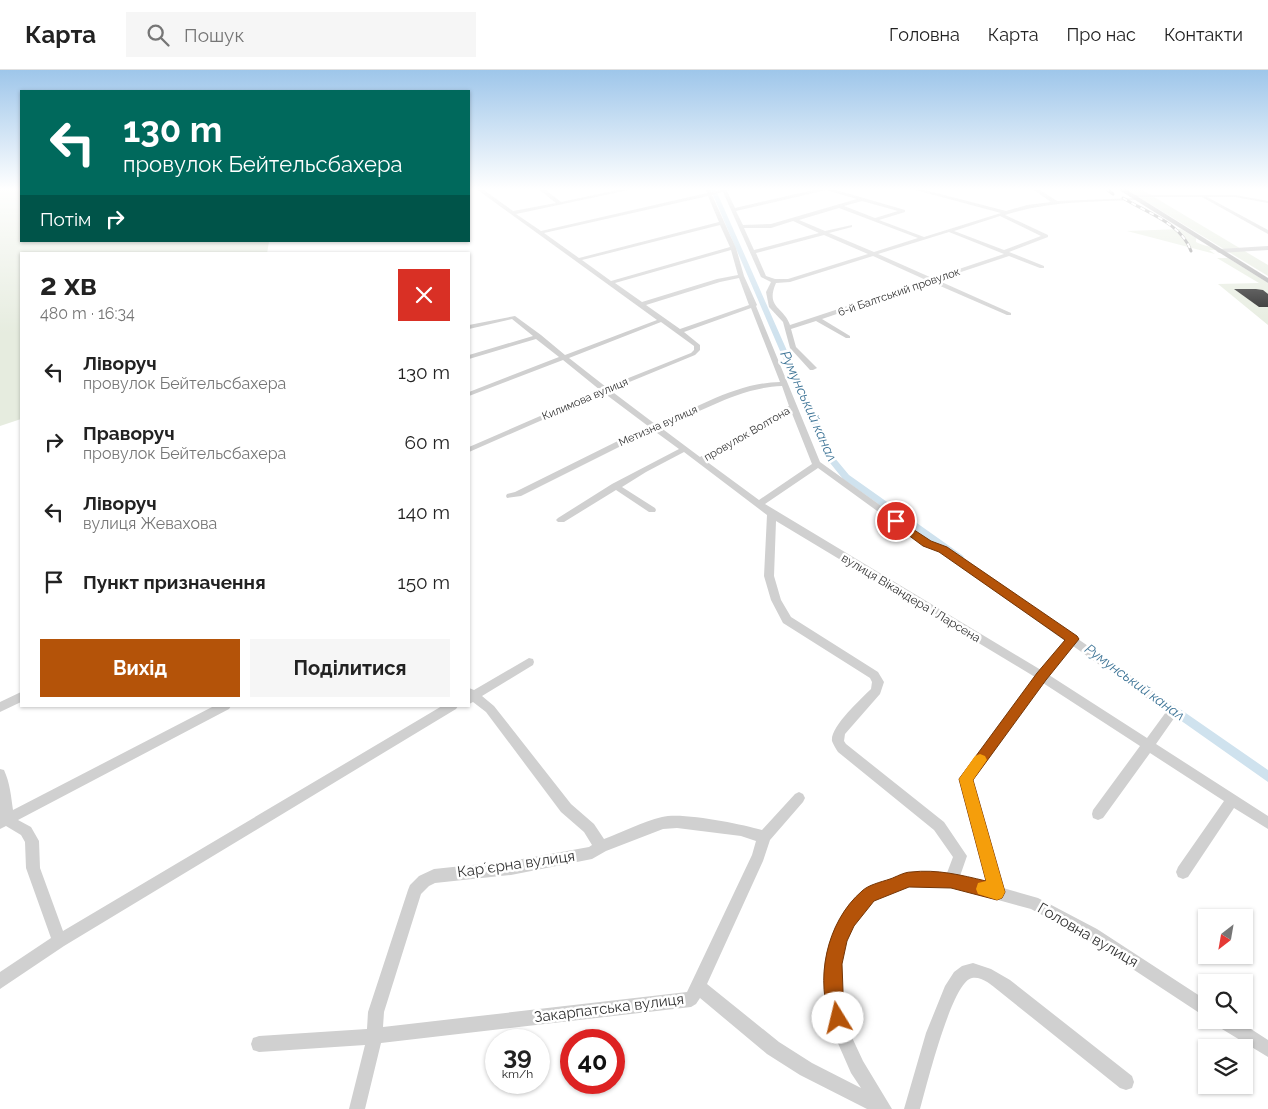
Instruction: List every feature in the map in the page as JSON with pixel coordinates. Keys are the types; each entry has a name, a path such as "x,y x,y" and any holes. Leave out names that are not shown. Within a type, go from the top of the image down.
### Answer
{"main road":[{"path":"1196,236 1268,281"}],"street":[{"path":"544,236 679,332 754,305"},
{"path":"577,260 669,236"},
{"path":"727,236 784,384 818,464 927,543 943,550 1073,639 1173,711 1098,814"},
{"path":"745,236 764,277 774,281 788,281 933,236"},
{"path":"752,252 812,236"},
{"path":"833,236 1009,314"},
{"path":"918,236 925,239"},
{"path":"964,236 1042,267"},
{"name":"6-й Балтський провулок","path":"788,328 932,280 1045,236"},
{"path":"609,283 732,248"},
{"path":"1219,251 1268,248"},
{"path":"640,304 719,280 741,276"},
{"path":"774,281 769,292 772,307 788,328 792,348 813,368"},
{"name":"вулиця Вікандера і Ларсена","path":"470,327 513,317 605,390 758,505 1042,676 1231,801 1268,823"},
{"path":"817,319 848,337"},
{"path":"470,394 662,320"},
{"name":"Килимова вулиця","path":"470,450 605,390 693,354 697,350 697,345 679,332"},
{"path":"470,357 539,336"},
{"name":"Метизна вулиця","path":"510,496 518,494 647,429 664,425 746,387 784,384"},
{"name":"провулок Волтона","path":"700,461 794,406"},
{"name":"провулок Волтона","path":"561,520 642,470 684,449"},
{"path":"758,505 818,464"},
{"path":"615,486 652,510"},
{"path":"772,514 769,576 776,600 787,620 874,675 878,682 876,691 839,732 838,741 842,748 939,826 960,856 951,880"},
{"path":"997,892 966,779 1042,676 1073,639"},
{"path":"530,662 471,696 490,710 566,808 589,828 602,846"},
{"path":"0,707 20,697"},
{"path":"4,821 223,707"},
{"path":"0,981 59,941 450,707"},
{"path":"0,774 4,788 4,821"},
{"path":"698,986 758,856 764,837 799,798"},
{"path":"1183,872 1231,801"},
{"path":"4,821 26,831 32,842 33,868 59,941"},
{"name":"Карʼєрна вулиця","path":"375,1036 376,1012 415,890 424,881 434,876 543,863 592,853 602,846 663,823 677,822 741,830 764,837"},
{"name":"Головна вулиця","path":"883,1108 857,1067 841,1032 834,991 833,964 838,940 848,920 868,895 909,879 951,880 1033,903 1092,934 1198,1004"},
{"path":"912,1109 940,1015 956,978 966,971 976,970 996,980 1015,993 1126,1082"},
{"name":"Закарпатська вулиця","path":"259,1044 375,1036 691,999 698,986 773,1048 806,1069 883,1108"},
{"path":"1237,1029 1268,1049"},
{"path":"357,1109 375,1036"}],"shaded area":[{"path":"0,236 20,236 20,242 269,242 267,252 20,252 20,419 0,426"},
{"path":"1148,236 1193,236 1196,238 1196,242 1216,250 1209,250 1215,254"},
{"path":"1203,236 1220,236 1268,265 1268,276"},
{"path":"1217,258 1228,258 1268,283 1268,325 1218,284 1259,283"}],"building":[{"path":"1234,289 1263,290 1268,294 1268,307 1259,307"}],"waterway":[{"name":"Румунський канал","path":"733,236 830,458 846,477 959,557"},
{"name":"Румунський канал","path":"1167,705 1268,777"}],"railway":[{"path":"1183,236 1191,251"}],"slow traffic":[{"path":"980,760 966,779 997,892 984,889"}],"route":[{"path":"838,1018 833,964 838,940 848,920 868,895 909,879 951,880 997,892 966,779 1042,676 1073,639 943,550 927,543 896,521"}]}
